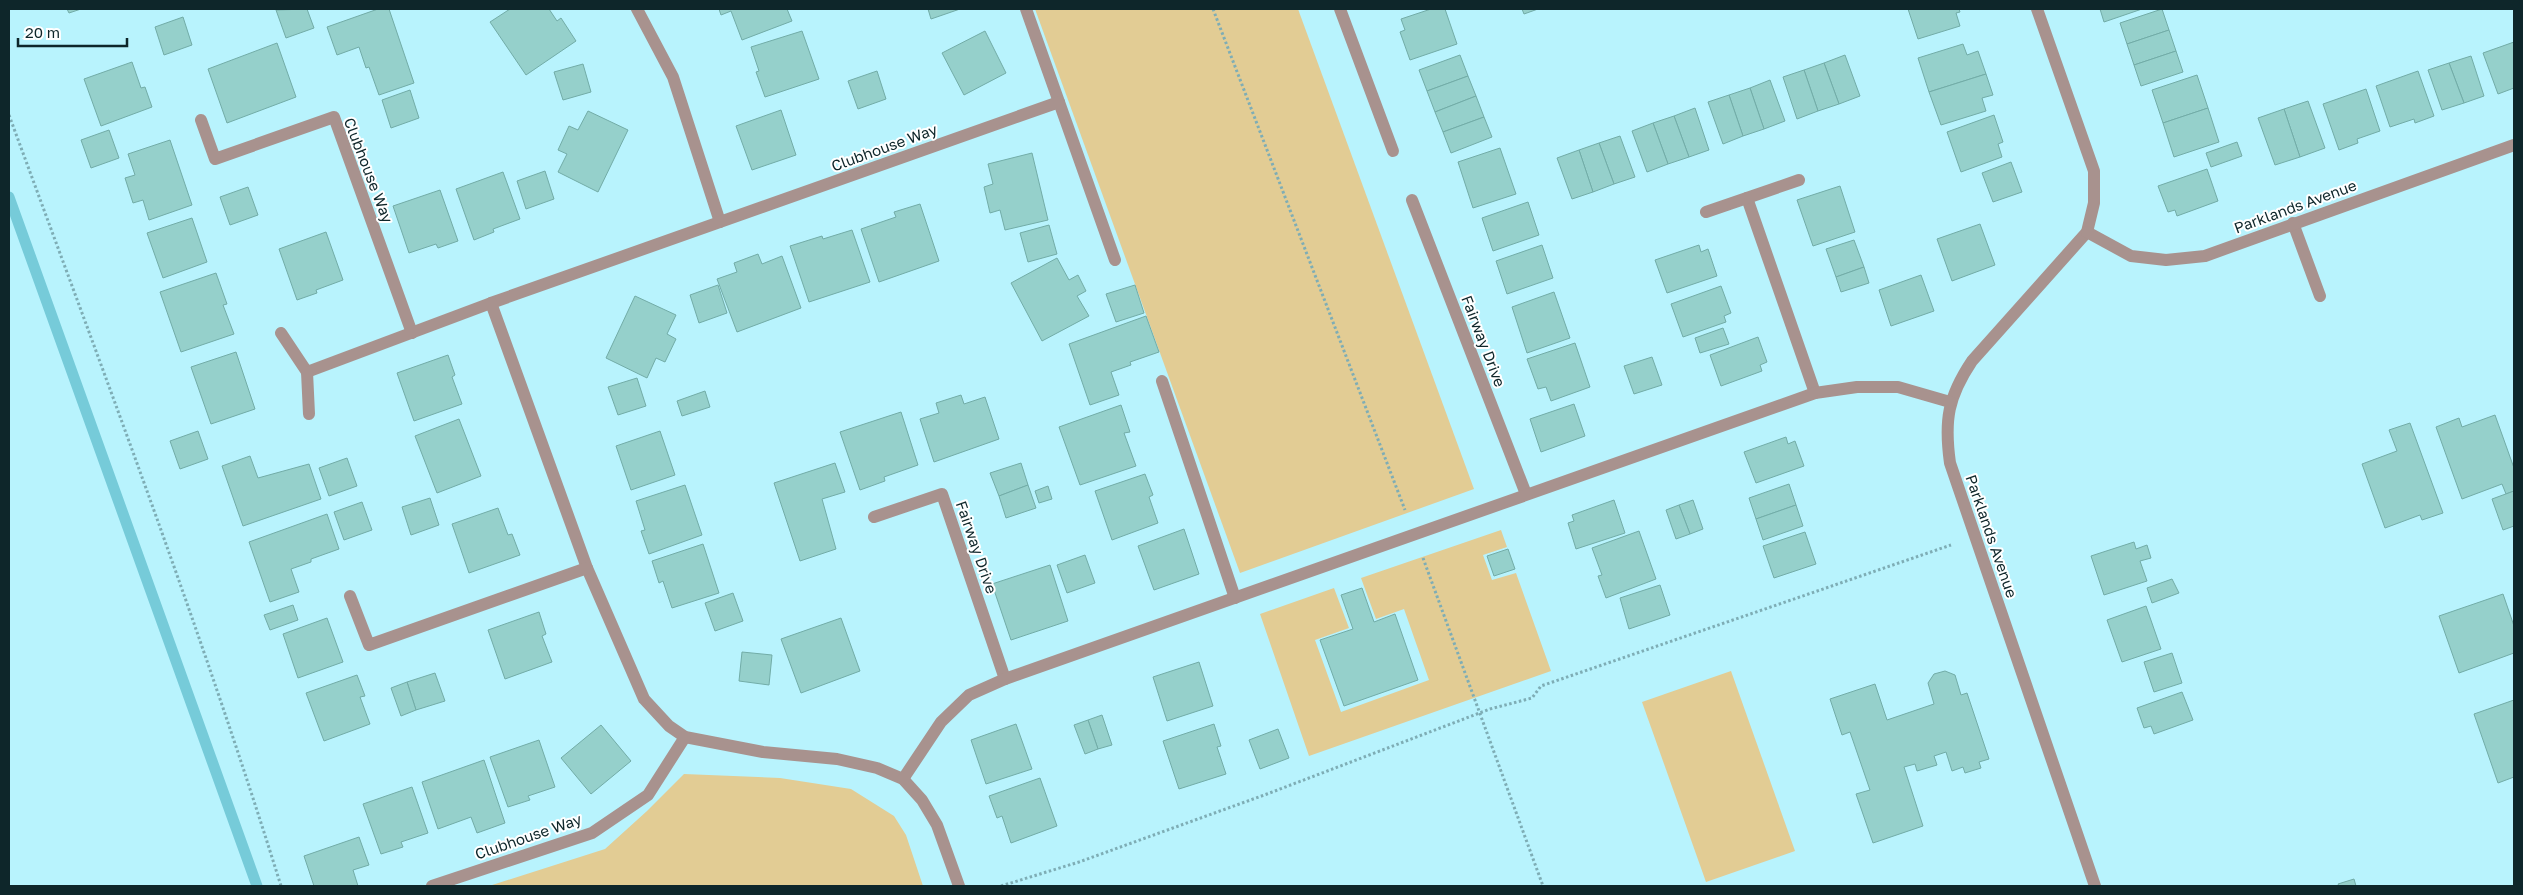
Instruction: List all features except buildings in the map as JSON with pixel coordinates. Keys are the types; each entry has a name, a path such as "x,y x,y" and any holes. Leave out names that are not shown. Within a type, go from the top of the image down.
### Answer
{"street":[{"path":"637,9 673,77 720,222"},
{"path":"1026,9 1116,260"},
{"path":"1340,9 1393,151"},
{"name":"Parklands Avenue","path":"2036,9 2094,171 2094,203 2087,232 1972,361 1958,381 1950,402 1947,438 1950,463 2096,886"},
{"name":"Clubhouse Way","path":"307,372 491,303 1059,102"},
{"name":"Clubhouse Way","path":"201,120 215,159 334,117 412,333"},
{"name":"Parklands Avenue","path":"2087,232 2131,256 2166,260 2205,256 2514,145"},
{"path":"1706,212 1799,180"},
{"path":"1747,198 1814,394"},
{"name":"Fairway Drive","path":"1412,200 1526,494"},
{"path":"2293,223 2320,296"},
{"path":"491,303 587,568 644,699 669,726 685,737 763,752 837,759 877,768 903,779 922,800 937,826 959,886"},
{"path":"281,333 307,372 309,414"},
{"path":"1162,381 1235,598"},
{"path":"903,779 941,722 968,695 1005,679 1814,394 1857,387 1898,387 1950,402"},
{"name":"Fairway Drive","path":"874,517 942,494 1005,679"},
{"path":"350,596 369,645 587,568"},
{"name":"Clubhouse Way","path":"432,886 592,833 648,795 685,737"}],"path":[{"path":"1213,9 1414,535 1543,886"},
{"path":"9,116 106,378 233,733 281,886"},
{"path":"1001,886 1088,858 1267,794 1480,713 1532,698 1541,686 1975,536"}],"shaded area":[{"path":"1035,9 1298,9 1474,489 1240,573"},
{"path":"1501,530 1507,547 1483,555 1492,580 1516,573 1551,671 1309,756 1260,614 1334,588 1349,628 1315,640 1341,712 1429,680 1404,609 1376,619 1361,578"},
{"path":"1731,671 1795,851 1706,882 1642,702"},
{"path":"684,774 780,778 851,789 894,816 906,835 923,886 489,886 605,849"}],"waterway":[{"path":"9,197 257,886"}]}
